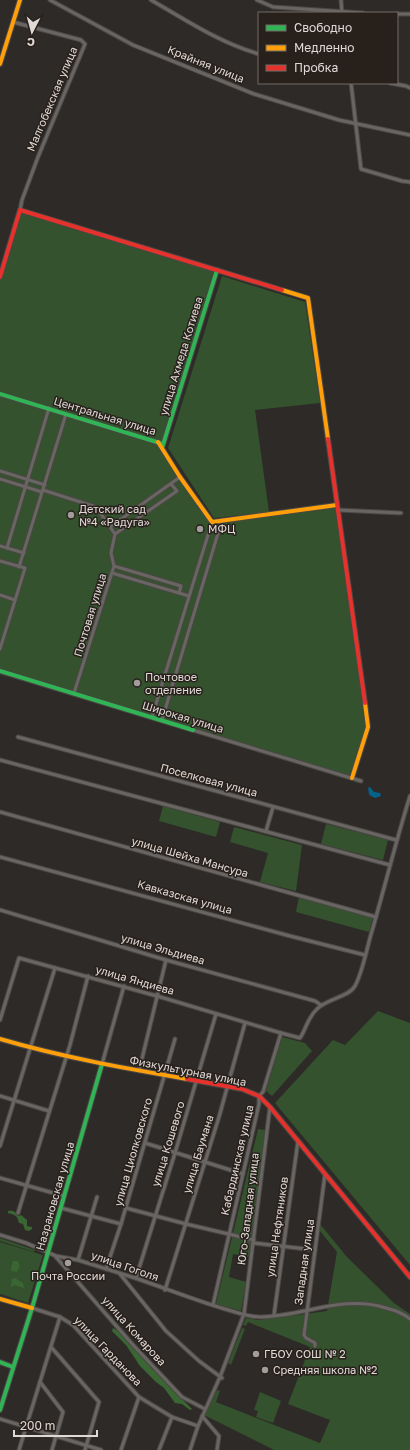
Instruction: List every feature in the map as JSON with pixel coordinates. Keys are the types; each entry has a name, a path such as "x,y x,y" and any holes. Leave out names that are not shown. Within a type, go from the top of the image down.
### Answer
{"street":[{"path":"0,64 20,0"},
{"name":"Крайняя улица","path":"50,0 133,45 254,94 355,123 410,135"},
{"path":"151,0 217,37 245,50 258,54"},
{"path":"257,0 273,7 330,12"},
{"path":"341,0 342,12"},
{"path":"398,14 410,14"},
{"name":"Малгобекская улица","path":"13,24 81,40 85,44 38,157 22,200 20,210"},
{"path":"351,84 361,169 410,182"},
{"path":"395,84 410,88"},
{"path":"0,277 20,210 309,299 368,727 352,778"},
{"name":"улица Ахмеда Котиева","path":"162,448 217,270"},
{"name":"Центральная улица","path":"0,394 158,442 180,477 212,522"},
{"path":"7,548 49,408"},
{"path":"20,567 66,414"},
{"path":"158,442 164,442"},
{"path":"0,471 45,485"},
{"path":"110,527 180,477"},
{"path":"0,479 96,507 115,534 177,491 171,484"},
{"path":"152,717 212,522 337,505"},
{"path":"338,510 401,513"},
{"path":"162,720 222,520"},
{"name":"Почтовая улица","path":"74,694 114,566 111,553 115,534"},
{"path":"0,546 24,553"},
{"path":"0,561 25,568 0,649"},
{"path":"114,566 181,586 179,593"},
{"path":"112,573 189,596"},
{"path":"0,595 15,600"},
{"name":"Широкая улица","path":"0,671 361,781"},
{"name":"Поселковая улица","path":"18,737 396,840"},
{"path":"0,760 390,865"},
{"path":"245,1023 300,1038 310,1017 321,1005 352,990 365,955 396,840 410,796"},
{"path":"266,831 273,807"},
{"name":"улица Шейха Мансура","path":"0,812 376,918"},
{"name":"Кавказская улица","path":"0,857 365,955"},
{"name":"улица Эльдиева","path":"0,910 166,960 307,999 321,1005"},
{"name":"улица Яндиева","path":"0,1020 19,958 124,986 245,1023"},
{"path":"139,1071 166,960"},
{"path":"0,1146 55,968"},
{"path":"18,1213 66,1056 88,976"},
{"name":"Назрановская улица","path":"0,1410 32,1308 124,986"},
{"name":"улица Кошевого","path":"136,1278 176,1153 216,1014"},
{"name":"улица Баумана","path":"165,1290 228,1086 245,1023"},
{"name":"Кабардинская улица","path":"213,1305 260,1104 259,1096 263,1092 281,1034"},
{"name":"Физкультурная улица","path":"0,1039 30,1048 102,1064 228,1086 249,1091 259,1096 270,1107 410,1277"},
{"name":"улица Циолковского","path":"106,1269 126,1208 175,1039"},
{"path":"0,1096 49,1111"},
{"name":"Юго-Западная улица","path":"190,1450 202,1416 221,1377 244,1314 270,1107"},
{"name":"улица Нефтяников","path":"274,1315 298,1141"},
{"path":"145,1143 243,1174"},
{"name":"Западная улица","path":"315,1346 315,1343 304,1336 325,1173"},
{"path":"0,1178 64,1196"},
{"path":"78,1260 96,1197"},
{"path":"61,1208 121,1224"},
{"path":"126,1208 253,1241 315,1250"},
{"name":"улица Гоголя","path":"0,1235 26,1243 56,1256 78,1260 119,1274 136,1278 165,1290 244,1314 259,1317 336,1305 368,1303 395,1311 410,1319"},
{"name":"улица Комарова","path":"56,1256 133,1345 182,1397 205,1409"},
{"path":"119,1274 166,1331 194,1357 221,1377"},
{"name":"улица Гарданова","path":"0,1299 60,1317 73,1324 139,1397 172,1417 198,1426"},
{"path":"19,1450 60,1317"},
{"path":"51,1347 99,1402 85,1450"},
{"path":"0,1362 13,1366"},
{"path":"40,1382 64,1412 52,1450"},
{"path":"120,1450 139,1397"},
{"path":"202,1416 218,1436 217,1450"},
{"path":"159,1450 172,1417"},
{"path":"0,1419 101,1450"}],"green space":[{"path":"20,210 217,270 162,448 212,522 337,505 368,727 352,778 0,671 0,277"},
{"path":"222,276 305,302 320,403 255,410 269,512 214,518 168,448"},
{"path":"163,806 220,822 216,837 159,821"},
{"path":"326,824 388,840 383,860 321,844"},
{"path":"234,827 302,845 296,891 260,882 268,853 230,842"},
{"path":"299,897 373,918 369,932 296,912"},
{"path":"378,1011 410,1023 410,1265 275,1103 333,1040 345,1045"},
{"path":"282,1037 305,1043 312,1051 272,1096 266,1091"},
{"path":"258,1129 266,1130 250,1257 233,1254 229,1277 246,1282 241,1311 216,1304"},
{"path":"8,1211 14,1211 18,1216 21,1215 27,1220 27,1226 32,1227 32,1229 29,1231 25,1230 23,1224 19,1223 17,1218 8,1213"},
{"path":"320,1224 347,1257 394,1303 410,1314 410,1450 274,1450 204,1415 217,1390 220,1391 216,1402 320,1443 330,1420 288,1404 310,1347 248,1322 246,1326 243,1325 246,1318 259,1320 327,1311 337,1252 320,1231"},
{"path":"0,1238 35,1250 34,1252 0,1241"},
{"path":"0,1242 43,1255 28,1303 0,1294"},
{"path":"13,1261 18,1261 20,1266 17,1272 11,1271"},
{"path":"15,1278 23,1283 24,1288 14,1285 12,1287 11,1286 12,1279"},
{"path":"113,1328 118,1331 192,1409 190,1410 182,1404 175,1403 164,1388 140,1366 126,1345 112,1331"},
{"path":"242,1328 245,1329 231,1365 228,1363"},
{"path":"260,1392 281,1401 273,1423 256,1417 258,1411 254,1410"}],"water":[{"path":"370,787 374,792 380,793 381,796 375,798 371,796 368,788"}],"traffic: fast":[{"path":"162,448 217,270"},
{"path":"0,394 160,443"},
{"path":"0,671 193,730"},
{"path":"0,1410 32,1308 102,1064"},
{"path":"0,1362 13,1367"}],"traffic: slow":[{"path":"0,64 20,0"},
{"path":"282,290 308,298 328,439"},
{"path":"158,442 180,477 212,522 337,505"},
{"path":"352,778 368,727 365,703"},
{"path":"0,1039 69,1057 187,1079"},
{"path":"0,1299 32,1308"}],"traffic: jam":[{"path":"0,277 20,210 282,290"},
{"path":"328,439 365,703"},
{"path":"187,1079 242,1089 259,1096 270,1107 410,1277"}],"place":[{"name":"Детский сад №4 «Радуга»","path":"71,515"},
{"name":"МФЦ","path":"200,529"},
{"name":"Почтовое отделение","path":"137,683"},
{"name":"Почта России","path":"68,1263"},
{"name":"ГБОУ СОШ № 2","path":"256,1354"},
{"name":"Средняя школа №2","path":"265,1370"}]}
